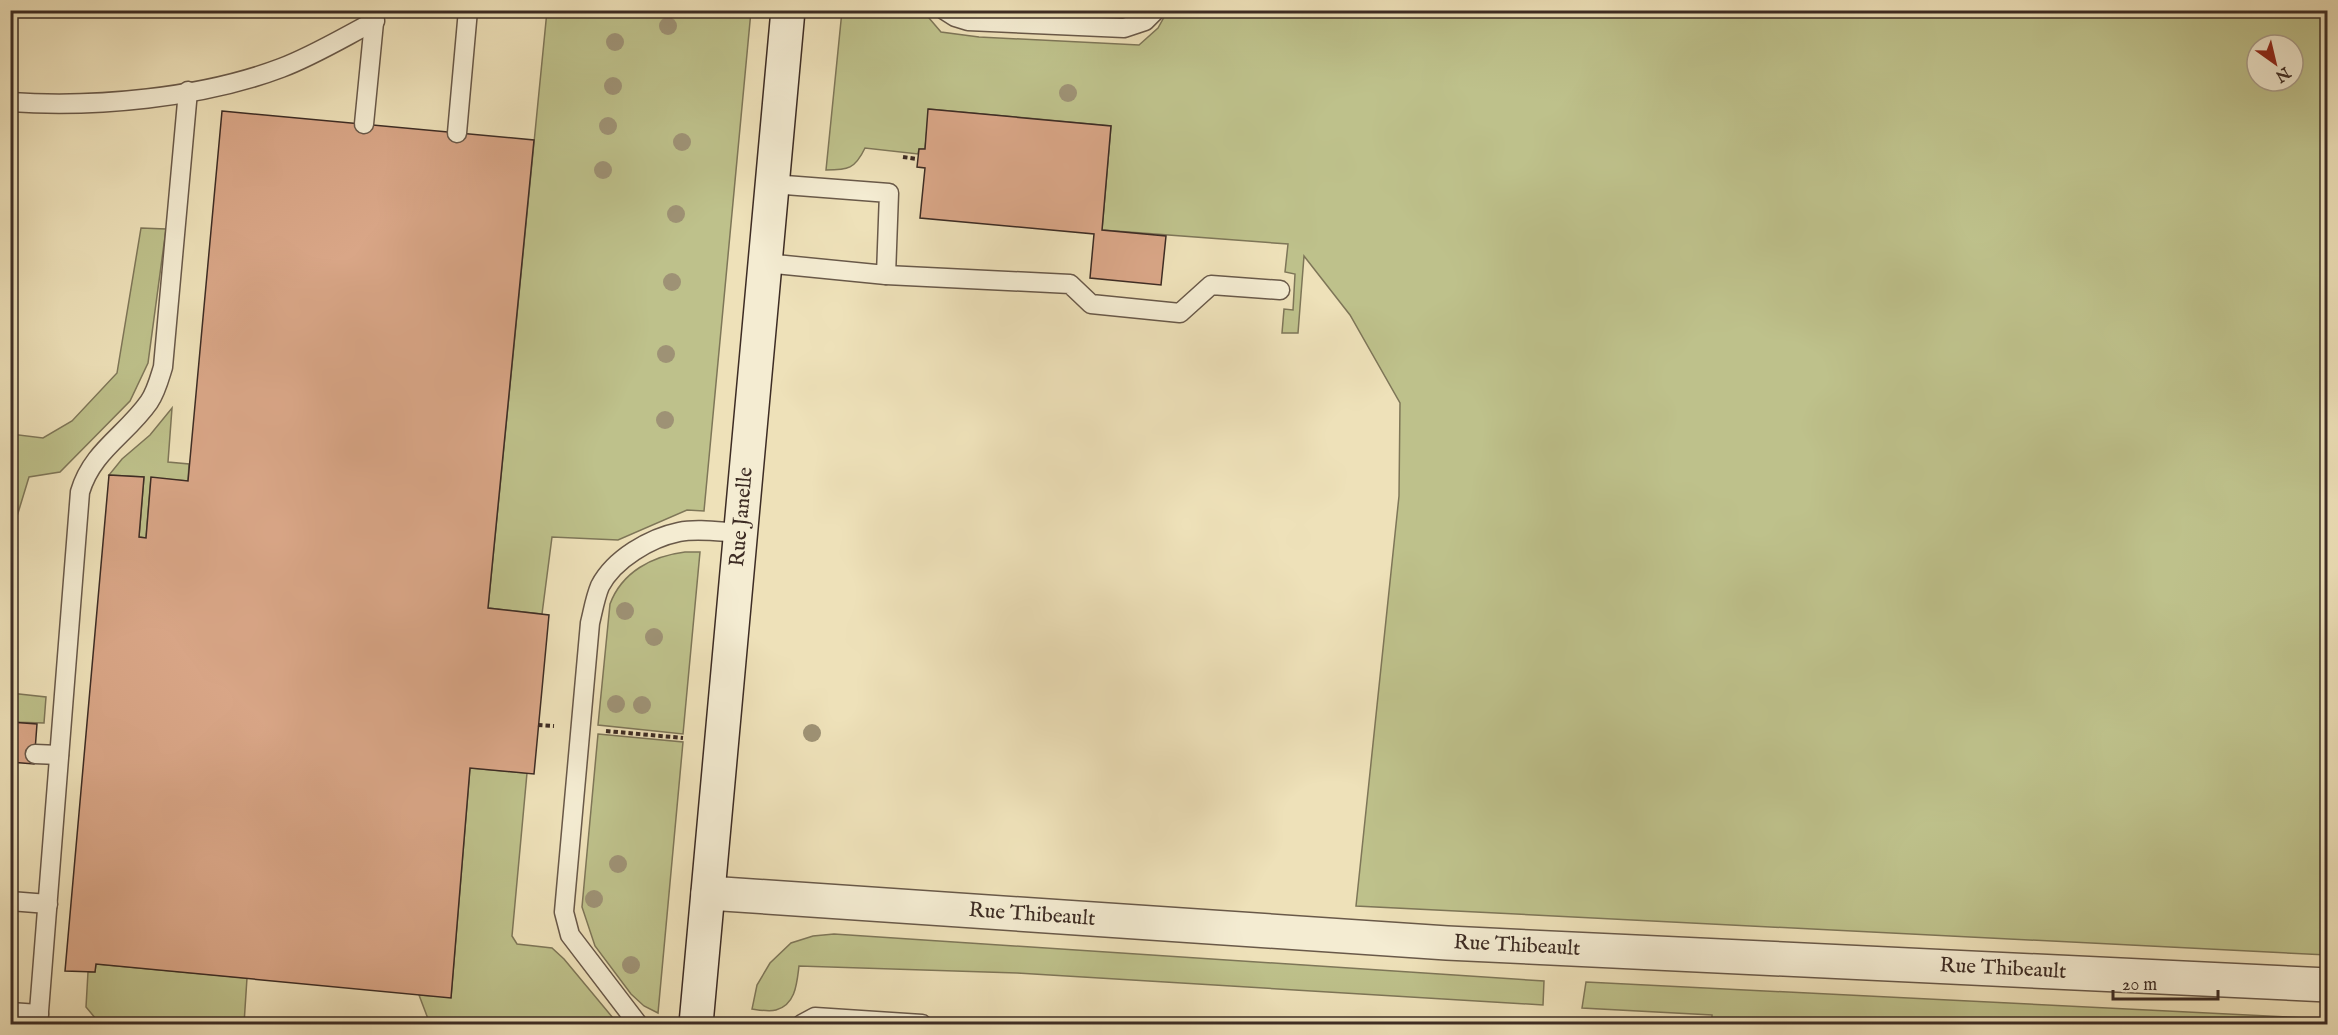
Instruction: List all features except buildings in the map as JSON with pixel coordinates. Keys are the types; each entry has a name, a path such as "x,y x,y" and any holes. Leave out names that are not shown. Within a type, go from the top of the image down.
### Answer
{"street":[{"name":"Rue Janelle","path":"696,1024 788,10"},
{"name":"Rue Thibeault","path":"708,893 1447,943 2328,985"}],"lane":[{"path":"458,133 468,10"},
{"path":"944,10 968,21 1124,27 1145,21 1156,10"},
{"path":"10,102 44,105 149,99 228,84 284,67 375,16"},
{"path":"364,124 375,16"},
{"path":"10,1012 38,1019 80,492 85,476 94,461 141,413 150,400 160,377 188,91"},
{"path":"772,184 889,193 886,275"},
{"path":"765,263 886,275 1070,284 1092,304 1180,313 1212,285 1280,290"},
{"path":"638,1024 570,935 564,912 590,622 595,602 605,579 617,565 635,552 680,532 740,533"},
{"path":"34,754 59,755"},
{"path":"10,901 48,904"},
{"path":"802,1024 815,1017 847,1022 922,1024"}],"path":[{"path":"903,157 917,159"},
{"path":"599,730 683,738"}],"green space":[{"path":"1168,10 2327,11 2327,955 1356,906 1399,496 1400,403 1350,315 1304,256 1298,333 1282,333 1284,309 1293,310 1295,274 1285,272 1288,244 1102,230 1111,126 929,109 925,149 919,149 918,154 865,148 858,160 850,167 826,170 842,11 923,11 941,32 979,37 1139,45 1158,28"},
{"path":"547,11 751,11 704,511 687,510 618,540 552,537 542,614 488,608"},
{"path":"141,228 166,229 148,363 130,401 60,472 29,477 11,536 11,434 43,438 72,421 117,373"},
{"path":"172,408 168,462 189,464 188,481 151,478 146,538 139,537 144,477 109,475 122,459 150,435"},
{"path":"685,552 700,552 683,734 598,725 610,604 615,593 630,575 650,562"},
{"path":"10,693 46,697 44,723 11,722"},
{"path":"598,734 683,742 658,1013 644,1006 631,994 595,946 582,907"},
{"path":"470,768 527,773 512,936 517,944 552,948 564,959 618,1024 430,1024 419,995 451,997"},
{"path":"834,934 1544,981 1543,1005 1017,973 799,966 794,992 788,1003 773,1011 752,1009 757,985 770,963 791,943 813,936"},
{"path":"96,964 247,978 244,1024 96,1019 86,1007 88,972 95,972"},
{"path":"1586,982 2327,1019 2327,1024 1712,1024 1712,1015 1582,1008"}]}
